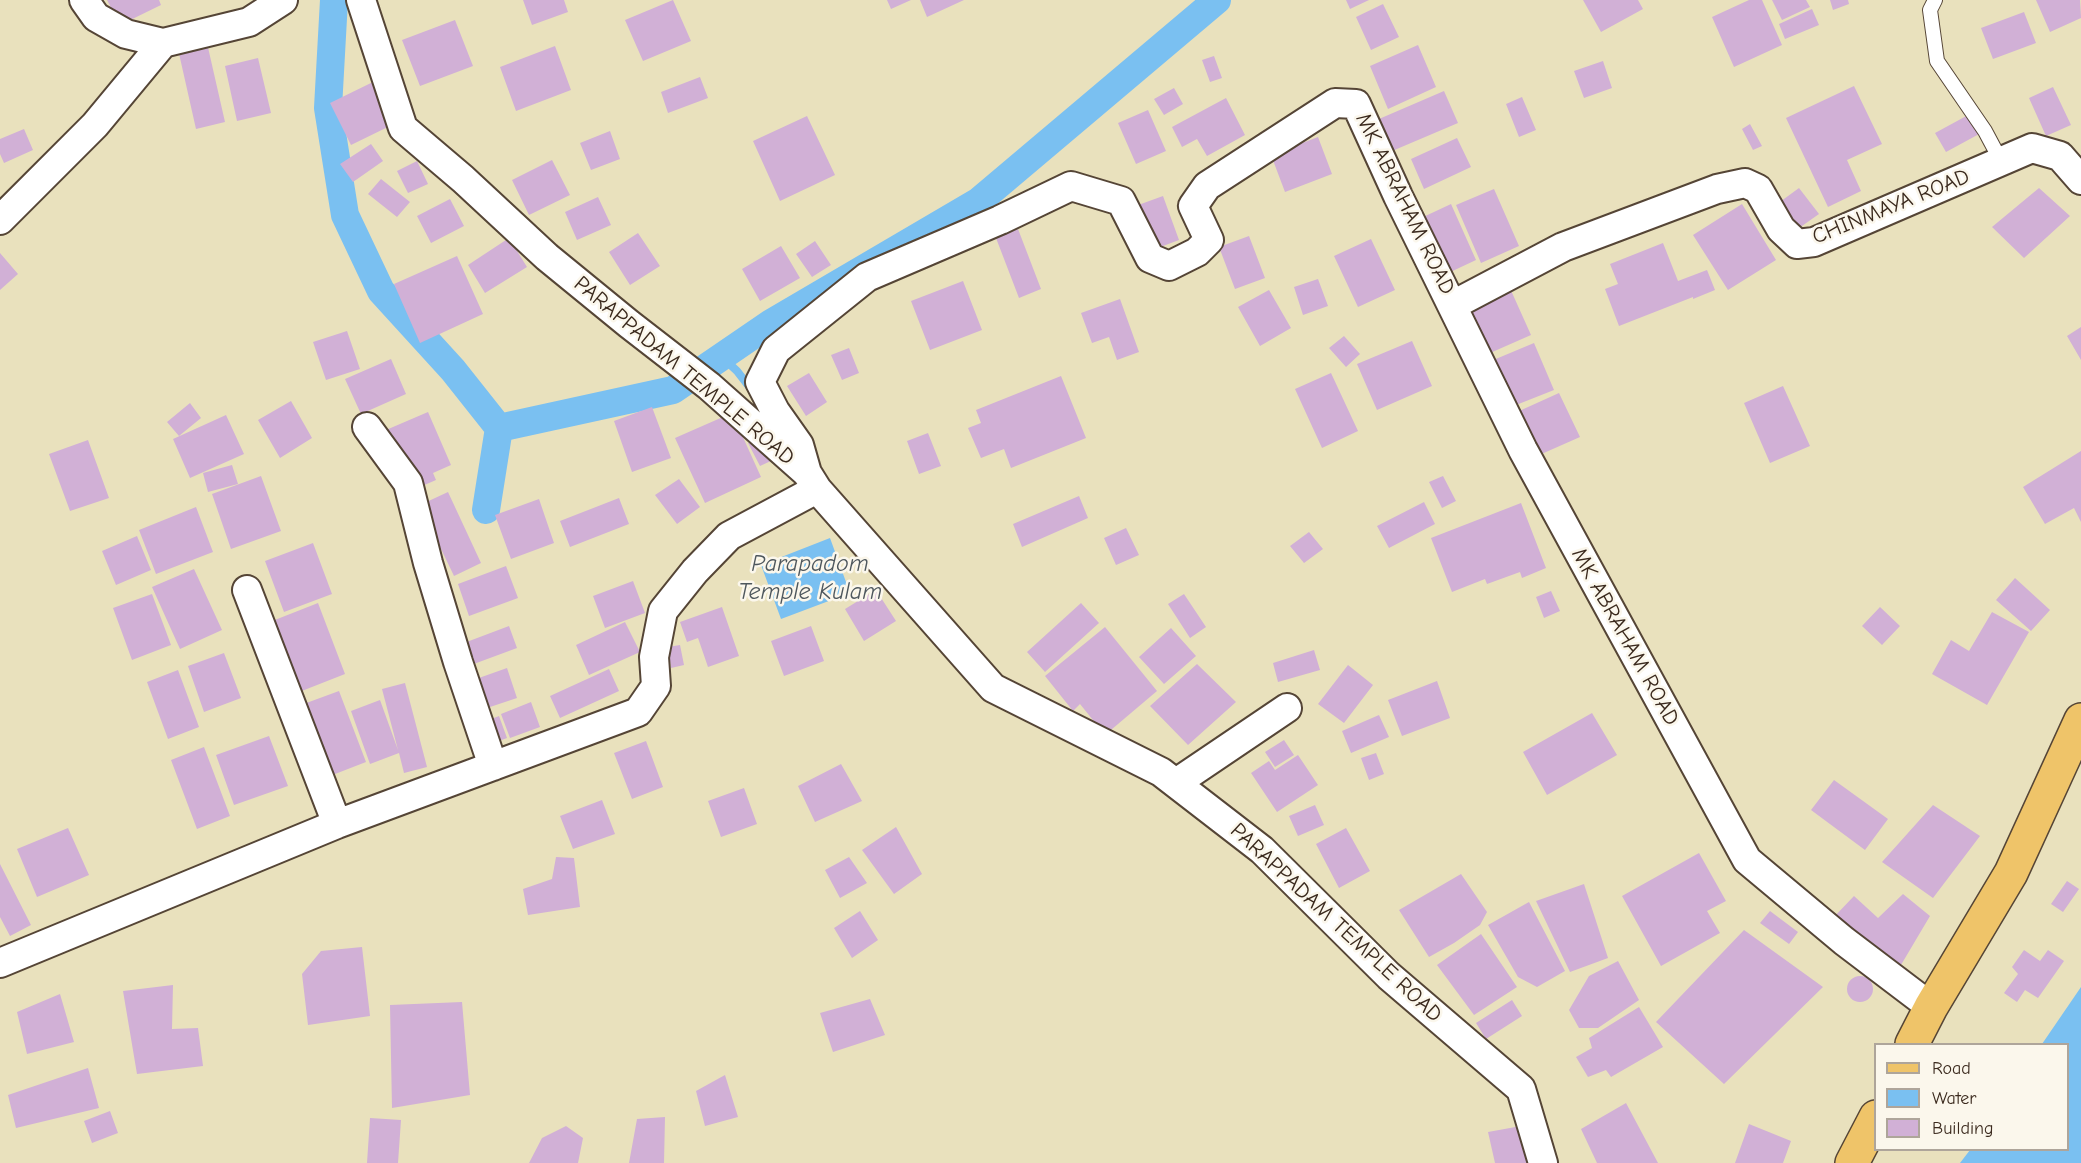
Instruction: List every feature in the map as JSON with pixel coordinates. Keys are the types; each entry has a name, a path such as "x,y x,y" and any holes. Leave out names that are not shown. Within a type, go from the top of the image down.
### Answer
{"main road":[{"path":"1913,1043 1931,1007 2012,873 2081,720"},
{"path":"1852,1163 1874,1119"}],"street":[{"path":"84,0 96,16 126,34 163,43 249,22 282,0"},
{"name":"PARAPPADAM TEMPLE ROAD","path":"361,0 403,128 463,179 547,257 709,386 812,481 993,688 1161,772 1262,850 1389,976 1521,1089 1543,1163"},
{"path":"0,220 95,125 163,43"},
{"name":"MK ABRAHAM ROAD","path":"812,481 799,445 775,411 759,382 776,350 867,277 1000,220 1071,186 1121,201 1150,258 1169,266 1197,252 1209,240 1193,206 1207,186 1335,103 1356,104 1398,196 1523,450 1747,860 1844,941 1931,1007"},
{"name":"CHINMAYA ROAD","path":"1453,305 1563,247 1718,189 1745,183 1758,189 1781,229 1797,244 1814,242 2032,148 2060,156 2081,180"},
{"path":"367,428 408,483 432,574 493,766"},
{"path":"0,963 337,824 638,712 656,686 654,657 663,610 729,536 812,481"},
{"path":"247,590 337,824"},
{"path":"1176,783 1287,708"}],"lane":[{"path":"1935,0 1930,10 1937,61 1985,131 2001,161"}],"water":[{"name":"Parapadom Temple Kulam","path":"830,538 850,593 781,619 761,565"},
{"path":"2081,987 2081,1163 1960,1163 1969,1151 2069,1151 2069,1043 2043,1043"}],"building":[{"path":"107,0 159,0 161,5 120,25"},
{"path":"523,0 564,0 568,12 532,25"},
{"path":"673,0 691,41 643,61 625,20"},
{"path":"887,0 911,0 891,9"},
{"path":"920,0 964,0 927,17"},
{"path":"1346,0 1369,0 1350,9"},
{"path":"1583,0 1638,0 1643,9 1601,32"},
{"path":"1749,0 1762,0 1782,45 1734,67 1712,17"},
{"path":"1772,0 1806,0 1810,7 1782,20"},
{"path":"1830,0 1848,0 1849,4 1833,10"},
{"path":"2036,0 2080,0 2081,18 2050,32"},
{"path":"1383,4 1399,37 1371,50 1356,17"},
{"path":"1812,9 1819,25 1785,39 1779,24"},
{"path":"2024,12 2036,43 1993,59 1981,28"},
{"path":"455,20 473,66 420,86 402,40"},
{"path":"207,43 225,122 196,129 178,49"},
{"path":"1418,45 1436,87 1388,109 1370,66"},
{"path":"555,46 571,90 516,111 500,67"},
{"path":"1214,56 1222,78 1210,82 1202,60"},
{"path":"258,58 271,113 237,121 225,66"},
{"path":"1603,61 1612,88 1584,98 1574,71"},
{"path":"700,77 708,98 668,113 661,92"},
{"path":"373,82 394,124 351,145 330,103"},
{"path":"1854,86 1882,144 1847,160 1861,191 1828,207 1786,118"},
{"path":"2053,87 2071,125 2046,136 2029,98"},
{"path":"1174,88 1183,104 1164,115 1154,99"},
{"path":"1444,91 1458,123 1378,157 1365,125"},
{"path":"1522,97 1536,130 1519,137 1506,104"},
{"path":"1226,98 1245,135 1207,156 1197,139 1182,147 1172,127"},
{"path":"1148,110 1166,151 1136,164 1118,123"},
{"path":"1970,114 1981,133 1946,152 1935,133"},
{"path":"807,116 835,175 780,201 753,141"},
{"path":"1750,124 1762,146 1753,150 1742,129"},
{"path":"24,129 33,150 4,163 0,154 0,139"},
{"path":"610,131 620,159 591,170 580,143"},
{"path":"1318,137 1332,174 1285,192 1271,155"},
{"path":"1457,138 1471,167 1424,189 1411,159"},
{"path":"371,144 383,161 353,182 340,164"},
{"path":"552,160 570,195 529,215 512,180"},
{"path":"417,161 428,184 408,193 397,171"},
{"path":"381,179 410,202 397,217 368,194"},
{"path":"1799,188 1819,214 1792,233 1773,207"},
{"path":"2039,188 2070,216 2024,258 1992,227"},
{"path":"1494,189 1519,246 1481,263 1456,205"},
{"path":"1163,196 1179,240 1147,252 1130,208"},
{"path":"598,197 611,225 577,240 565,212"},
{"path":"450,199 464,226 431,243 417,216"},
{"path":"1451,204 1476,260 1444,275 1419,219"},
{"path":"1742,204 1776,260 1728,290 1693,235"},
{"path":"1018,229 1041,289 1019,298 996,238"},
{"path":"638,233 660,266 630,285 609,252"},
{"path":"1249,236 1265,278 1235,289 1219,247"},
{"path":"509,238 527,267 485,293 468,265"},
{"path":"1371,239 1395,290 1358,307 1334,256"},
{"path":"815,241 831,265 812,277 796,254"},
{"path":"1663,243 1678,281 1707,270 1715,290 1619,326 1605,289 1618,284 1610,264"},
{"path":"781,246 800,278 760,301 742,269"},
{"path":"0,253 18,274 0,290"},
{"path":"457,256 483,314 420,343 394,284"},
{"path":"1318,279 1328,306 1303,315 1294,287"},
{"path":"963,281 982,330 930,350 911,301"},
{"path":"1509,286 1531,335 1481,357 1460,308"},
{"path":"1269,290 1291,328 1260,346 1238,307"},
{"path":"1120,299 1139,352 1117,360 1109,337 1092,343 1081,313"},
{"path":"2081,327 2081,360 2067,336"},
{"path":"347,331 360,369 326,380 313,342"},
{"path":"1344,336 1360,354 1346,367 1329,348"},
{"path":"1412,341 1432,386 1377,410 1357,364"},
{"path":"1534,343 1554,390 1511,407 1491,361"},
{"path":"849,348 859,373 842,380 831,355"},
{"path":"391,359 406,394 361,414 345,379"},
{"path":"809,373 827,402 806,416 787,386"},
{"path":"1331,373 1358,431 1322,448 1295,389"},
{"path":"1061,376 1086,438 1011,468 1004,449 981,458 968,428 981,423 976,410"},
{"path":"1783,386 1810,446 1770,463 1744,403"},
{"path":"1559,393 1580,437 1537,456 1517,412"},
{"path":"291,401 312,438 280,458 258,420"},
{"path":"190,403 201,418 179,436 167,422"},
{"path":"652,407 671,458 632,472 614,421"},
{"path":"428,412 451,465 433,473 436,480 399,496 372,436"},
{"path":"732,413 761,477 705,503 675,438"},
{"path":"226,415 244,454 190,478 173,439"},
{"path":"928,433 941,466 919,474 907,441"},
{"path":"761,436 773,460 760,466 748,443"},
{"path":"88,440 109,498 70,511 49,454"},
{"path":"2081,451 2081,522 2074,508 2045,524 2023,487"},
{"path":"232,465 238,484 208,492 203,473"},
{"path":"261,476 281,531 231,549 212,494"},
{"path":"1443,476 1456,501 1442,508 1429,482"},
{"path":"679,479 700,507 677,524 655,495"},
{"path":"448,492 481,563 454,576 420,505"},
{"path":"1079,496 1088,518 1022,547 1013,524"},
{"path":"619,498 629,524 570,547 560,521"},
{"path":"539,499 554,543 511,559 495,515"},
{"path":"1424,502 1435,524 1389,548 1377,526"},
{"path":"1521,503 1546,568 1522,578 1520,572 1487,584 1485,579 1452,592 1431,538"},
{"path":"196,507 213,552 156,574 139,530"},
{"path":"1126,528 1139,555 1116,565 1104,538"},
{"path":"1309,532 1323,549 1304,563 1290,546"},
{"path":"137,536 151,570 116,585 102,551"},
{"path":"313,543 332,594 284,612 265,561"},
{"path":"506,566 518,598 469,616 458,584"},
{"path":"194,569 222,630 180,649 152,587"},
{"path":"2015,578 2050,610 2031,631 1996,600"},
{"path":"633,581 645,613 605,628 593,596"},
{"path":"876,590 896,621 864,641 845,609"},
{"path":"1551,591 1560,611 1544,618 1536,597"},
{"path":"152,594 171,645 132,660 113,608"},
{"path":"1184,594 1206,627 1190,638 1168,604"},
{"path":"318,603 345,674 284,698 257,627"},
{"path":"1081,603 1099,623 1045,672 1027,652"},
{"path":"722,607 739,656 708,667 698,638 687,642 680,622"},
{"path":"1880,607 1900,626 1882,645 1862,626"},
{"path":"1992,612 2029,632 1987,705 1932,674 1951,640 1969,651"},
{"path":"625,622 640,652 589,675 576,645"},
{"path":"509,626 517,648 463,668 456,646"},
{"path":"811,626 824,661 784,676 771,641"},
{"path":"1105,627 1157,691 1105,735 1080,704 1073,711 1045,676"},
{"path":"1171,628 1196,656 1164,684 1139,657"},
{"path":"680,645 684,665 671,668 668,647"},
{"path":"1314,650 1320,670 1278,682 1273,663"},
{"path":"224,653 241,698 204,712 188,666"},
{"path":"1197,664 1236,702 1188,745 1150,706"},
{"path":"1348,665 1373,685 1344,723 1318,704"},
{"path":"507,668 517,698 472,713 462,684"},
{"path":"609,669 619,691 560,718 550,696"},
{"path":"178,670 199,727 168,739 147,682"},
{"path":"1437,681 1450,718 1402,736 1388,700"},
{"path":"405,683 427,767 404,773 399,753 370,764 351,711 380,700 398,750 382,689"},
{"path":"339,691 366,762 317,781 290,709"},
{"path":"531,702 540,727 510,738 501,714"},
{"path":"1592,713 1617,755 1547,795 1523,752"},
{"path":"1379,715 1389,737 1351,753 1342,731"},
{"path":"499,716 507,738 477,749 469,728"},
{"path":"269,736 288,786 234,805 216,755"},
{"path":"1284,740 1294,755 1275,767 1265,752"},
{"path":"646,741 663,787 632,799 614,753"},
{"path":"204,747 230,816 197,829 171,760"},
{"path":"1376,753 1384,774 1369,780 1361,758"},
{"path":"1298,755 1318,785 1277,812 1251,773 1269,761 1275,770"},
{"path":"841,764 862,801 815,822 798,786"},
{"path":"1834,780 1888,819 1865,850 1811,810"},
{"path":"744,788 757,824 721,837 708,801"},
{"path":"602,800 615,834 573,849 560,816"},
{"path":"1315,805 1324,825 1298,836 1289,816"},
{"path":"1933,805 1980,836 1933,898 1882,862"},
{"path":"896,827 922,874 894,894 862,850"},
{"path":"68,828 89,875 37,897 17,849"},
{"path":"1346,828 1370,871 1339,888 1316,844"},
{"path":"1699,853 1726,901 1707,911 1720,933 1661,966 1622,896"},
{"path":"556,857 574,858 580,907 528,915 523,889 552,879"},
{"path":"849,857 867,883 840,898 825,870"},
{"path":"0,864 31,925 10,936 0,917"},
{"path":"1461,874 1487,912 1480,925 1429,957 1399,910"},
{"path":"2067,881 2079,889 2063,912 2051,904"},
{"path":"1584,884 1608,958 1570,972 1536,901"},
{"path":"1903,894 1930,916 1898,970 1833,918 1854,896 1878,918"},
{"path":"1529,902 1565,971 1537,987 1518,977 1488,925"},
{"path":"860,911 878,940 852,958 834,928"},
{"path":"1770,911 1798,932 1789,944 1760,923"},
{"path":"1744,930 1823,987 1724,1084 1656,1022"},
{"path":"1481,934 1517,987 1474,1015 1437,965"},
{"path":"362,947 370,1016 308,1025 302,974 321,951"},
{"path":"2024,950 2040,961 2048,950 2064,961 2038,998 2025,990 2017,1002 2004,993 2018,974 2012,967"},
{"path":"1618,961 1639,1000 1598,1028 1579,1028 1569,1010 1589,976"},
{"path":"1860,976 1869,980 1873,989 1869,998 1860,1002 1851,998 1847,989 1851,980"},
{"path":"173,985 172,1029 198,1028 203,1066 137,1074 123,991"},
{"path":"60,994 74,1042 27,1054 17,1012"},
{"path":"870,999 885,1035 833,1052 820,1013"},
{"path":"1512,1000 1522,1016 1486,1039 1476,1023"},
{"path":"462,1002 470,1095 392,1108 390,1005"},
{"path":"1639,1007 1663,1047 1611,1077 1606,1070 1588,1077 1576,1057 1592,1048 1589,1038"},
{"path":"88,1068 99,1108 16,1128 8,1095"},
{"path":"725,1075 738,1117 705,1126 696,1091"},
{"path":"1626,1103 1658,1163 1597,1163 1581,1129"},
{"path":"110,1111 118,1133 92,1143 84,1121"},
{"path":"665,1117 664,1163 629,1163 637,1119"},
{"path":"370,1118 401,1120 398,1163 367,1163"},
{"path":"1749,1124 1791,1141 1783,1163 1735,1163"},
{"path":"566,1126 583,1138 578,1163 529,1163 542,1138"},
{"path":"1521,1126 1528,1163 1495,1163 1488,1132"}],"waterway":[{"path":"334,0 328,108 345,215 381,291 453,370 499,428 486,510"},
{"path":"499,428 673,390 771,323 979,201 1217,0"},
{"path":"722,357 751,389"}]}
